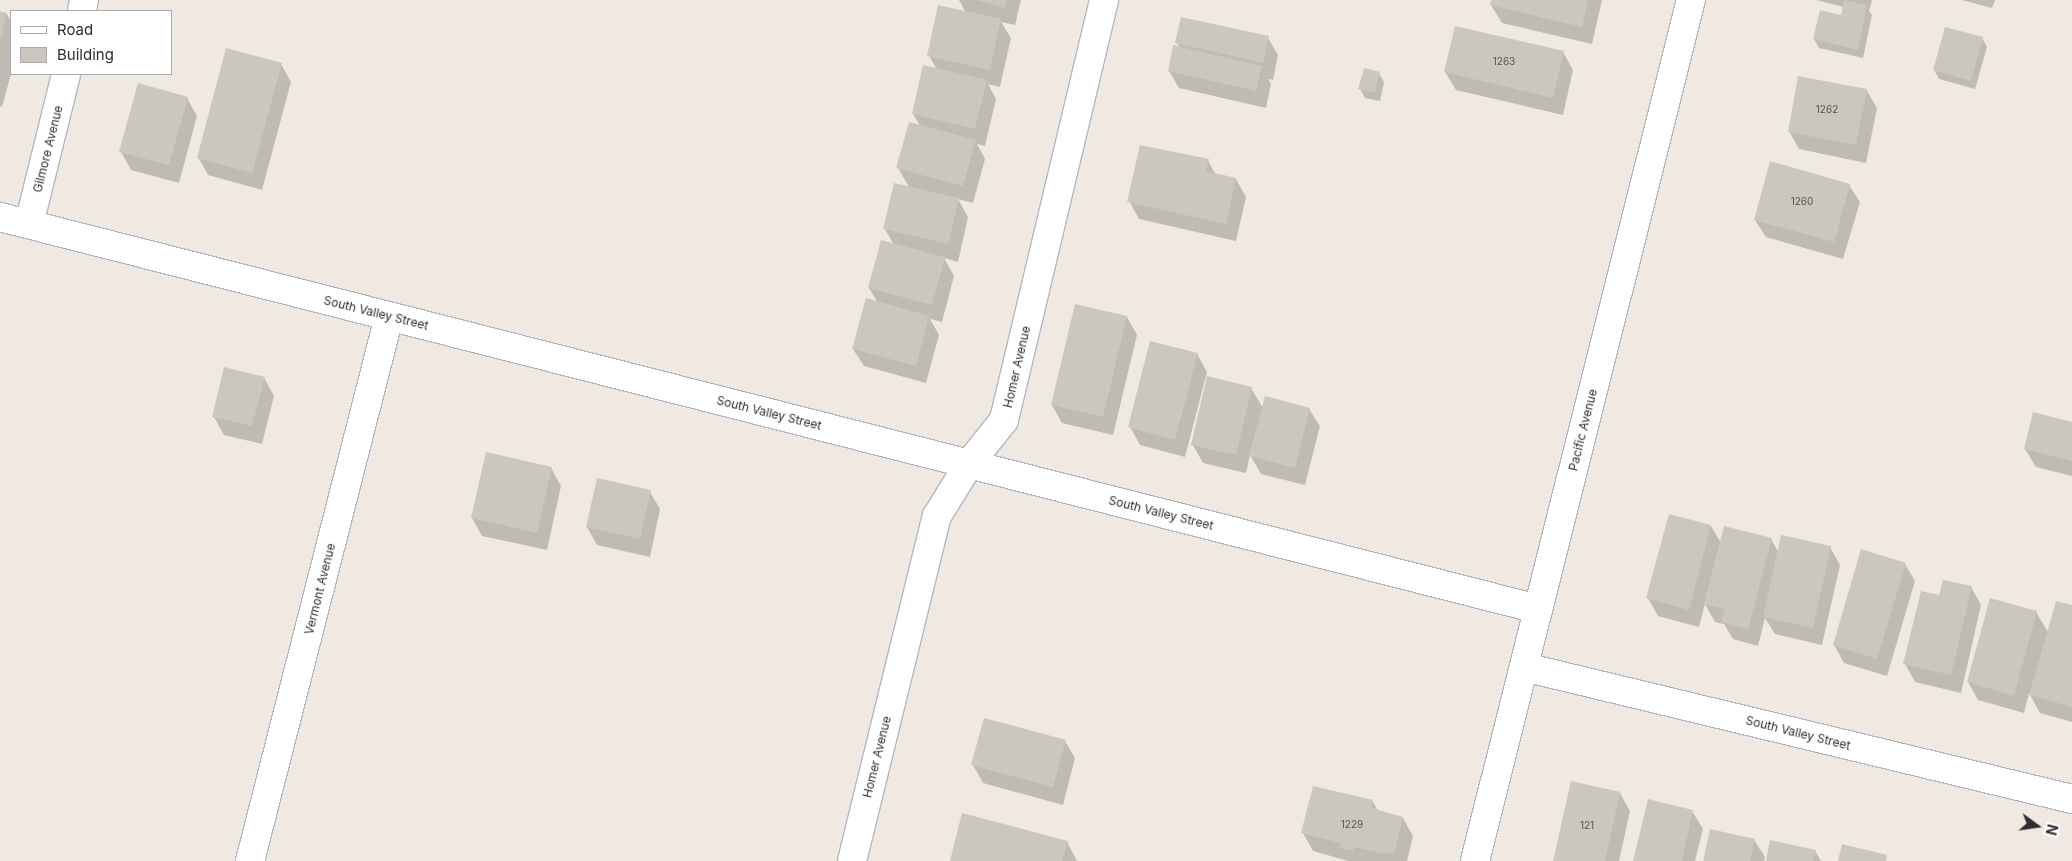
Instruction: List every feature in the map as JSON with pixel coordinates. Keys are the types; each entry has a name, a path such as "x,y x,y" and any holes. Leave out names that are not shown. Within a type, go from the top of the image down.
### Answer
{"street":[{"name":"Homer Avenue","path":"852,861 937,516 969,464 1004,420 1104,0"},
{"name":"Pacific Avenue","path":"1475,861 1691,0"},
{"name":"Gilmore Avenue","path":"30,224 66,75"},
{"name":"South Valley Street","path":"0,217 1538,609"},
{"name":"Vermont Avenue","path":"250,861 389,316"},
{"name":"South Valley Street","path":"1524,667 2072,799"}],"building":[{"path":"977,0 1007,0 1005,8"},
{"path":"1491,0 1588,0 1582,27 1490,5"},
{"path":"1844,0 1867,5 1858,50 1813,39 1820,10 1841,15"},
{"path":"938,5 1001,19 990,70 927,56"},
{"path":"0,11 7,13 1,38 0,38"},
{"path":"1181,17 1269,36 1263,63 1175,43"},
{"path":"1455,26 1564,51 1553,98 1444,72"},
{"path":"1945,27 1983,37 1971,81 1933,70"},
{"path":"1173,45 1262,66 1256,91 1168,71"},
{"path":"226,48 282,63 252,173 197,158"},
{"path":"923,65 987,80 975,129 912,114"},
{"path":"1364,68 1380,72 1375,93 1358,89"},
{"path":"1798,76 1867,89 1856,145 1788,132"},
{"path":"138,83 188,97 169,165 119,152"},
{"path":"909,122 976,140 963,186 896,168"},
{"path":"1140,145 1209,159 1206,171 1236,178 1226,224 1127,202"},
{"path":"1770,161 1850,184 1834,242 1754,220"},
{"path":"894,183 959,198 948,244 883,229"},
{"path":"881,240 945,257 932,305 868,288"},
{"path":"866,298 929,316 916,366 852,349"},
{"path":"1075,304 1127,316 1103,417 1051,405"},
{"path":"1150,341 1198,353 1175,440 1128,427"},
{"path":"224,367 265,377 252,426 212,417"},
{"path":"1207,376 1252,387 1236,455 1191,445"},
{"path":"1265,396 1310,408 1295,468 1249,456"},
{"path":"2033,412 2072,422 2072,461 2024,449"},
{"path":"486,452 552,467 537,533 471,518"},
{"path":"597,478 651,490 640,539 586,527"},
{"path":"1669,514 1711,525 1689,610 1646,598"},
{"path":"1724,526 1772,538 1748,629 1721,622 1725,609 1704,604"},
{"path":"1781,535 1831,546 1813,628 1763,617"},
{"path":"1861,549 1906,563 1877,659 1833,645"},
{"path":"1943,580 1972,586 1951,675 1903,664 1921,591 1939,595"},
{"path":"1990,598 2037,611 2014,696 1967,682"},
{"path":"2056,601 2072,605 2072,707 2029,695"},
{"path":"984,718 1066,740 1053,787 971,765"},
{"path":"1571,781 1620,792 1605,861 1553,861"},
{"path":"1313,786 1373,800 1372,808 1403,817 1394,854 1384,852 1384,854 1354,847 1353,851 1339,848 1341,843 1301,833"},
{"path":"1648,799 1693,810 1682,861 1633,861"},
{"path":"962,813 1068,841 1062,861 950,861"},
{"path":"1710,829 1755,839 1750,861 1703,861"},
{"path":"1770,840 1816,850 1813,861 1766,861"},
{"path":"1842,844 1887,855 1886,861 1838,861"}]}
